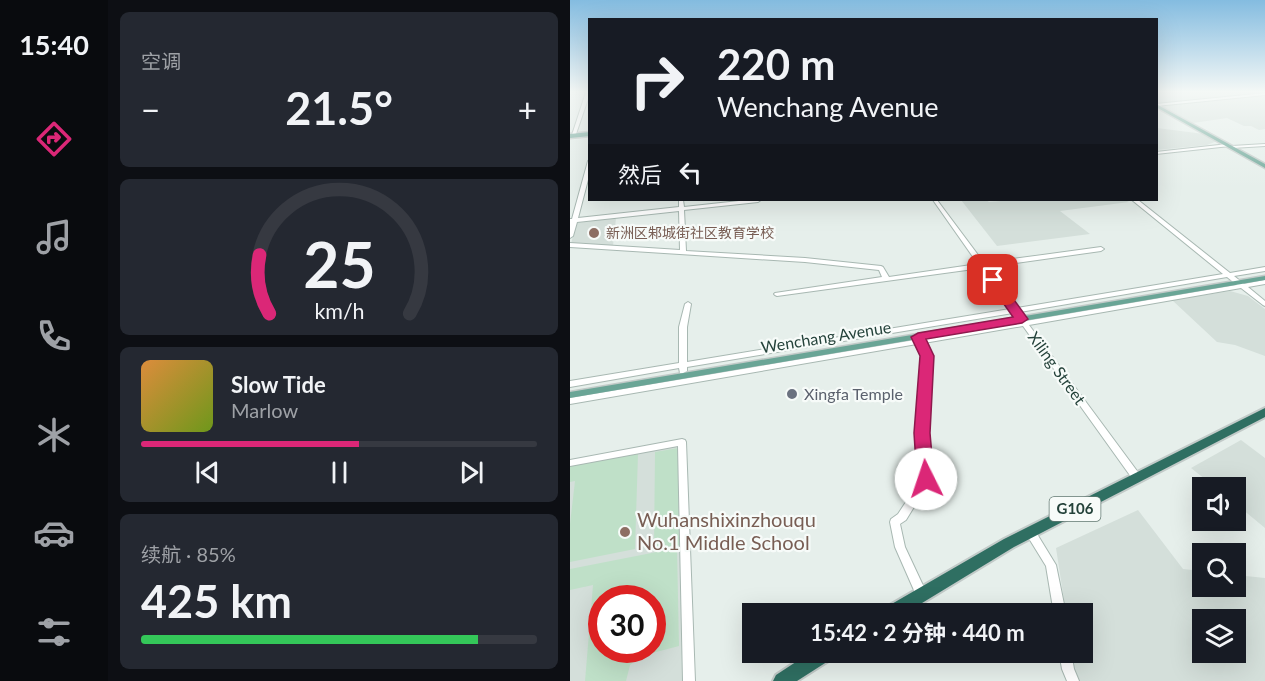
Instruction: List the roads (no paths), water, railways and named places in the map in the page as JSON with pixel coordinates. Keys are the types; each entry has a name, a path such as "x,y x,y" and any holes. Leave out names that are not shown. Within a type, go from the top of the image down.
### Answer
{"highway":[{"name":"G106","path":"907,603 1030,532 1265,412"},
{"path":"782,681 809,663"}],"main road":[{"path":"1190,124 1265,166"},
{"path":"571,137 588,134"},
{"name":"Wenchang Avenue","path":"570,390 683,368 1020,317 1265,276"},
{"name":"Wenchang Avenue","path":"570,395 919,339 1020,317"}],"street":[{"path":"1158,153 1265,145"},
{"path":"570,236 572,221 588,168"},
{"path":"681,201 683,252"},
{"path":"572,221 748,201"},
{"name":"Xiling Street","path":"936,201 1137,478"},
{"path":"1136,201 1265,304"},
{"path":"570,245 881,268 886,278"},
{"path":"777,294 1101,249"},
{"path":"570,384 683,368 683,327 688,304"},
{"path":"570,401 919,339 927,356 922,433 926,479 902,518 895,522 900,547 921,594"},
{"path":"570,463 682,442 689,681"},
{"path":"1030,532 1051,565 1058,603"},
{"path":"1067,663 1074,681"}],"place":[{"name":"新洲区邾城街社区教育学校","path":"594,233"},
{"name":"Xingfa Temple","path":"792,394"},
{"name":"Wuhanshixinzhouqu No.1 Middle School","path":"625,532"}]}
